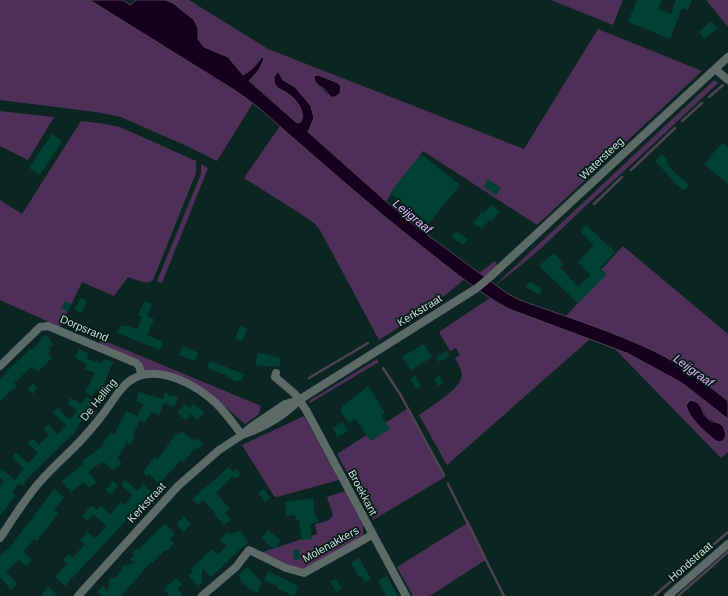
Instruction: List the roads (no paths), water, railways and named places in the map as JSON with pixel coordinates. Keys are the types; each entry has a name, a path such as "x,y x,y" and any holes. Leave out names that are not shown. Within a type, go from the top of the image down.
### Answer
{"street":[{"name":"Watersteeg","path":"490,278 728,57"},
{"path":"715,69 728,80"},
{"name":"Kerkstraat","path":"78,596 178,486 219,450 242,435 261,427 280,415 291,408 299,400 477,288 490,278"},
{"name":"Dorpsrand","path":"0,366 40,327 48,326 136,363 139,366 142,375"},
{"path":"276,373 275,377 292,391 299,400"},
{"path":"142,375 154,374 170,376 196,388 211,399 242,435"},
{"name":"De Helling","path":"0,538 31,492 83,438 128,382 142,375"},
{"name":"Broekkant","path":"299,400 306,410 406,596"},
{"name":"Molenakkers","path":"202,596 236,567 249,550 286,568 304,573 372,535"},
{"name":"Hondstraat","path":"668,596 728,544"}],"waterway":[{"path":"709,97 723,85"},
{"path":"682,121 702,103"},
{"path":"631,170 675,128"},
{"path":"594,204 622,177"},
{"path":"309,378 368,343"},
{"path":"383,368 400,394 444,475"},
{"path":"448,484 504,596"},
{"path":"654,596 728,532"},
{"path":"678,596 728,552"}],"water label":[{"name":"Leijgraaf","path":"412,217"},
{"name":"Leijgraaf","path":"693,371"}]}
